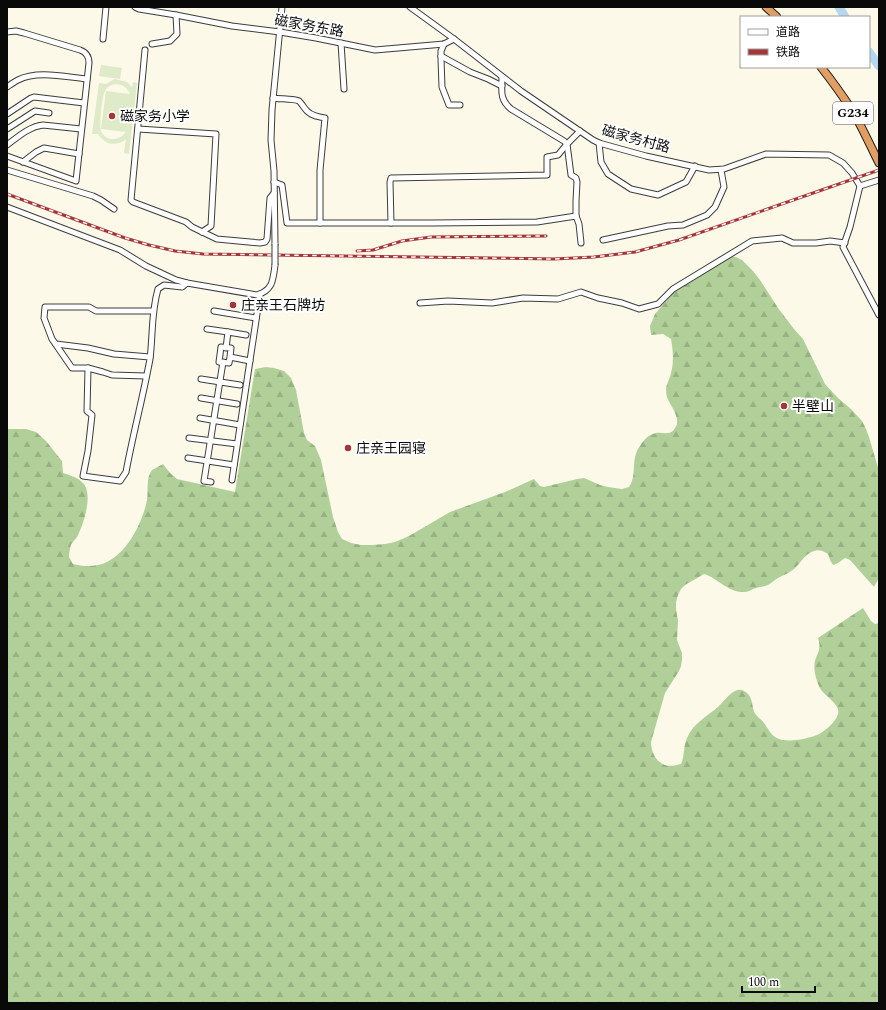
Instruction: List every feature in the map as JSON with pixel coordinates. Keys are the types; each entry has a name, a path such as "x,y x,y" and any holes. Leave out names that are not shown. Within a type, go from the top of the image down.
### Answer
{"highway":[{"path":"766,7 776,16"},
{"name":"G234","path":"822,68 852,110 879,163"}],"street":[{"path":"103,39 106,7"},
{"name":"磁家务东路","path":"135,7 232,26 316,38 375,50 444,44 454,39"},
{"path":"7,207 120,250 146,266 188,284 257,295 267,290 273,281 275,265 274,171 271,140 273,98 282,7"},
{"name":"磁家务村路","path":"410,7 521,91 599,143 646,156 710,170 724,170 766,154 829,154 843,163 860,186"},
{"path":"152,44 170,42 177,34 176,15"},
{"path":"7,32 16,31 24,33 82,51 86,54 89,60 76,181 7,156"},
{"path":"341,43 344,89"},
{"path":"444,44 441,56 442,87 449,105 460,105"},
{"path":"145,50 131,200 186,222 192,227 217,239 260,243 265,242 267,239 270,198 274,193"},
{"path":"441,56 470,72 502,86"},
{"path":"7,87 18,79 34,75 87,79"},
{"path":"502,77 502,95 506,104 511,109 568,144"},
{"path":"7,114 34,97 84,103"},
{"path":"273,98 298,101 314,116 325,118 320,170 320,223"},
{"path":"7,129 35,111 49,113"},
{"path":"7,145 29,129 37,126 43,125 81,129"},
{"path":"138,129 216,134 211,226 202,232"},
{"path":"391,223 391,178 548,175 547,157 558,155 580,131"},
{"path":"599,143 601,162 608,174 631,189 658,195 686,182 694,166"},
{"path":"568,144 571,175 576,178 577,182 576,216 579,224 581,243"},
{"path":"23,162 44,148 79,154"},
{"path":"7,170 93,196 114,209"},
{"path":"603,240 668,226 683,225 707,215 715,207 724,187 721,170"},
{"path":"879,180 860,186 850,227 843,247 879,315"},
{"path":"274,182 282,185 287,223 536,222 576,216"},
{"path":"420,303 448,301 492,303 523,298 558,299 581,292 598,298 639,308 658,304 673,289 752,241 782,238 793,243 816,243 830,241 845,243"},
{"path":"88,368 87,412 92,415 88,451 83,476 120,481 126,472 150,358 153,311 158,289 164,285 182,287 188,284"},
{"path":"232,480 260,294"},
{"path":"146,376 112,375 88,368 72,368 52,339 44,318 45,307 89,307 96,311 153,311"},
{"path":"214,311 256,318"},
{"path":"207,328 246,335"},
{"path":"226,348 228,332"},
{"path":"56,344 88,348 114,354 150,358"},
{"path":"221,347 226,348 231,348 229,363 219,362 221,347"},
{"path":"230,357 250,361"},
{"path":"211,482 204,481 223,362"},
{"path":"201,379 240,385"},
{"path":"201,398 237,404"},
{"path":"200,418 240,425"},
{"path":"189,438 237,444"},
{"path":"188,458 234,465"}],"green space":[{"path":"101,65 122,68 120,79 99,76"},
{"path":"115,79 127,82 132,87 133,82 137,83 129,154 124,153 126,139 122,142 111,144 104,141 98,134 92,134 99,83 106,84","holes":["118,84 126,88 130,94 106,91 101,129 126,132 116,139 109,139 103,135 101,131 100,123 101,111 106,90 108,87"]},
{"path":"730,256 742,260 753,271 778,308 803,339 825,384 862,421 866,429 879,471 879,578 874,587 850,560 845,558 833,565 828,554 818,550 808,554 794,569 768,585 755,588 748,592 739,592 728,588 704,574 685,585 681,589 676,602 678,621 677,640 682,653 681,666 665,693 651,742 652,749 659,762 662,764 673,766 681,764 686,741 693,728 731,694 740,690 743,690 749,695 754,712 775,737 784,740 796,740 820,734 835,720 838,710 835,703 822,691 816,678 814,664 819,648 818,638 863,608 871,621 875,624 879,623 879,1003 7,1003 7,429 26,429 36,432 46,441 62,461 63,473 78,479 86,487 88,500 85,516 77,536 71,545 69,555 73,564 82,566 95,566 107,562 124,549 136,530 145,510 150,474 152,470 163,464 177,479 235,492 255,369 266,367 284,371 291,378 296,390 304,433 307,440 315,446 321,460 333,517 338,532 342,539 351,543 372,545 395,542 409,536 450,512 505,492 534,479 540,486 544,487 584,478 600,485 622,489 629,487 631,483 636,454 643,441 647,437 656,433 671,432 677,424 675,412 668,401 666,393 666,387 673,365 671,339 663,334 651,335 650,326 655,314 675,291"}],"waterway":[{"path":"839,7 844,16"},
{"path":"870,53 879,66"}],"railway":[{"path":"7,194 125,238 175,251 203,254 554,259 594,257 635,252 679,240 879,170"},
{"path":"357,251 373,250 402,241 431,237 546,236"}],"place":[{"name":"磁家务小学","path":"112,116"},
{"name":"庄亲王石牌坊","path":"233,305"},
{"name":"半壁山","path":"784,406"},
{"name":"庄亲王园寝","path":"348,448"}]}
